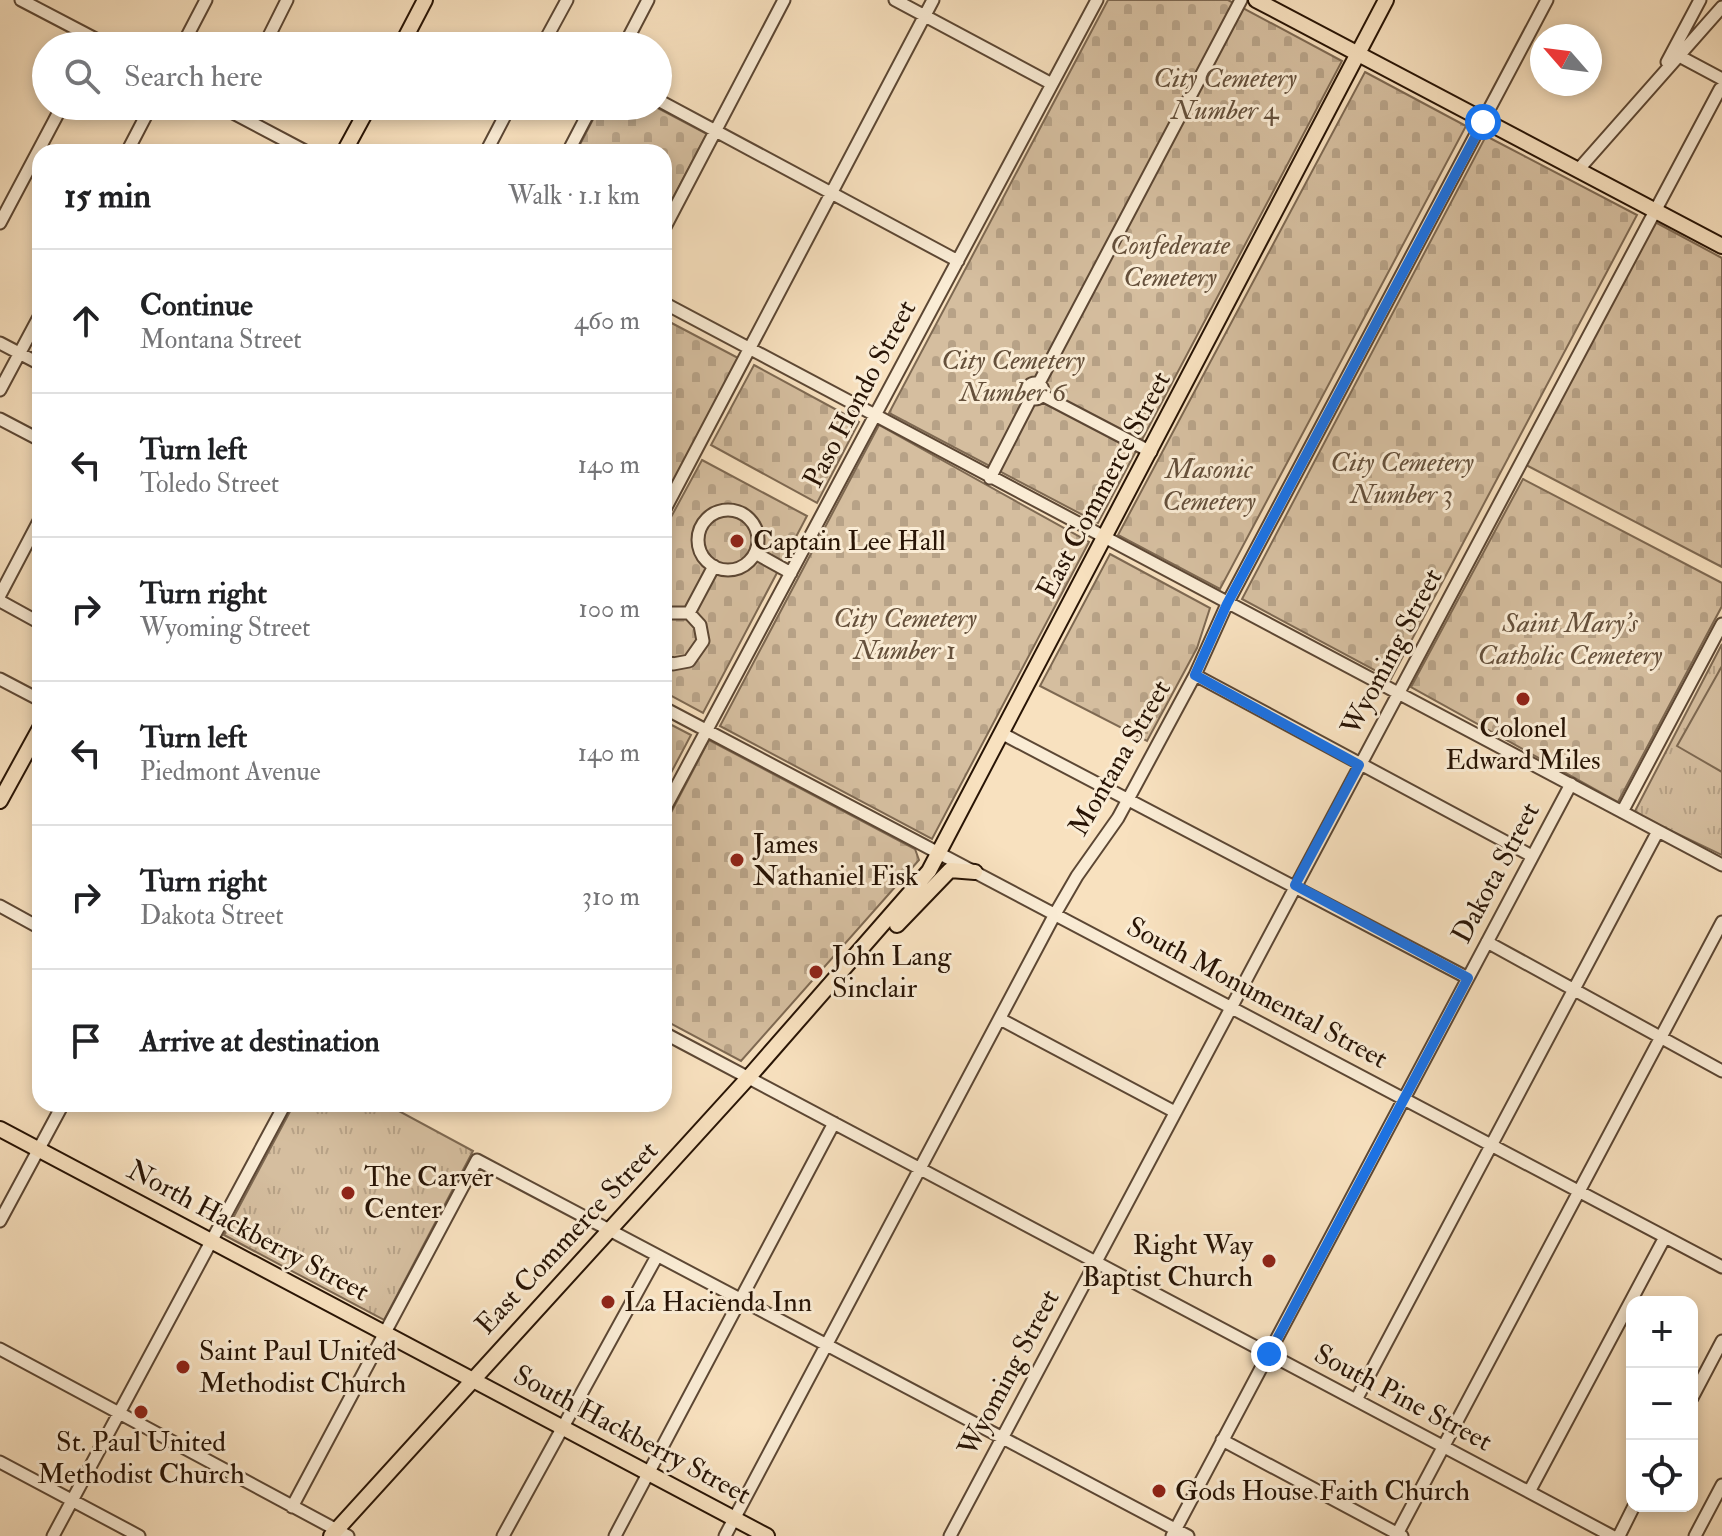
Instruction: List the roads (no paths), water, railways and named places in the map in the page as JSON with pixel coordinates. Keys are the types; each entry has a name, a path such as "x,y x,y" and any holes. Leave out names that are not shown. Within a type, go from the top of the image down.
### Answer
{"main road":[{"path":"408,32 425,0"},
{"path":"1256,0 1722,246"},
{"name":"East Commerce Street","path":"339,1534 472,1380 914,891 939,853 1386,0"},
{"path":"348,144 361,120"},
{"path":"0,801 32,743"},
{"name":"East Commerce Street","path":"840,975 869,953 944,874 956,868 975,872"},
{"name":"North Hackberry Street","path":"0,1129 472,1380"},
{"name":"South Hackberry Street","path":"472,1380 767,1536"}],"street":[{"path":"21,0 78,32"},
{"path":"189,32 206,0"},
{"path":"271,32 287,0"},
{"path":"550,32 567,0"},
{"path":"631,32 648,0"},
{"path":"672,214 784,0"},
{"path":"895,0 1052,84"},
{"path":"672,496 933,0"},
{"name":"Paso Hondo Street","path":"672,795 1097,0"},
{"path":"990,478 1241,0"},
{"name":"Montana Street","path":"725,1536 1055,914 1129,798 1195,675 1227,604 1547,0"},
{"path":"1657,81 1700,0"},
{"path":"1578,170 1722,7"},
{"path":"1679,56 1721,84"},
{"name":"Wyoming Street","path":"950,1536 1721,84"},
{"path":"672,108 958,261"},
{"path":"42,144 55,120"},
{"path":"131,144 144,120"},
{"path":"252,120 293,144"},
{"path":"490,144 503,120"},
{"path":"572,144 585,120"},
{"path":"0,223 32,163"},
{"path":"672,307 1722,865"},
{"path":"0,390 32,330"},
{"path":"0,343 32,360"},
{"path":"1037,392 1151,452"},
{"path":"0,419 32,436"},
{"path":"720,511 735,511 749,518 757,531 755,553 737,568 714,566 702,552 699,534 707,519 720,511"},
{"path":"32,535 0,598 32,618"},
{"path":"755,553 791,573"},
{"path":"689,613 714,566"},
{"path":"672,613 689,613"},
{"path":"672,662 682,664 700,649 703,633 689,613"},
{"path":"1622,812 1722,624"},
{"path":"1195,675 1532,856"},
{"path":"0,679 32,696"},
{"name":"South Monumental Street","path":"672,712 1722,1267"},
{"path":"1001,733 1468,978"},
{"name":"Dakota Street","path":"1174,1533 1571,784"},
{"path":"1356,1400 1658,831"},
{"path":"0,906 32,924"},
{"path":"1222,1440 1398,1535 1722,922"},
{"path":"1487,942 1722,1071"},
{"path":"1000,1019 1175,1112"},
{"name":"South Pine Street","path":"672,1037 1612,1536"},
{"path":"0,1221 59,1112"},
{"path":"53,1536 281,1112"},
{"path":"615,1536 834,1123"},
{"path":"292,1507 477,1160 829,1344 1174,1533 1188,1536"},
{"path":"1529,1492 1665,1237"},
{"path":"503,1536 657,1256"},
{"path":"1698,1387 1721,1347"},
{"path":"0,1349 339,1534"},
{"path":"0,1462 139,1536"},
{"path":"1695,1536 1722,1485"},
{"path":"1619,1536 1631,1512"}],"place":[{"name":"Captain Lee Hall","path":"737,541"},
{"name":"Colonel Edward Miles","path":"1523,699"},
{"name":"James Nathaniel Fisk","path":"737,860"},
{"name":"John Lang Sinclair","path":"816,972"},
{"name":"The Carver Center","path":"348,1193"},
{"name":"Right Way Baptist Church","path":"1269,1261"},
{"name":"La Hacienda Inn","path":"608,1302"},
{"name":"Saint Paul United Methodist Church","path":"183,1367"},
{"name":"St. Paul United Methodist Church","path":"141,1412"},
{"name":"Gods House Faith Church","path":"1159,1491"}],"park label":[{"name":"City Cemetery Number 4","path":"1225,94"},
{"name":"Confederate Cemetery","path":"1170,261"},
{"name":"City Cemetery Number 6","path":"1013,376"},
{"name":"City Cemetery Number 3","path":"1402,478"},
{"name":"Masonic Cemetery","path":"1209,485"},
{"name":"City Cemetery Number 1","path":"905,634"},
{"name":"Saint Mary's Catholic Cemetery","path":"1570,639"}]}
